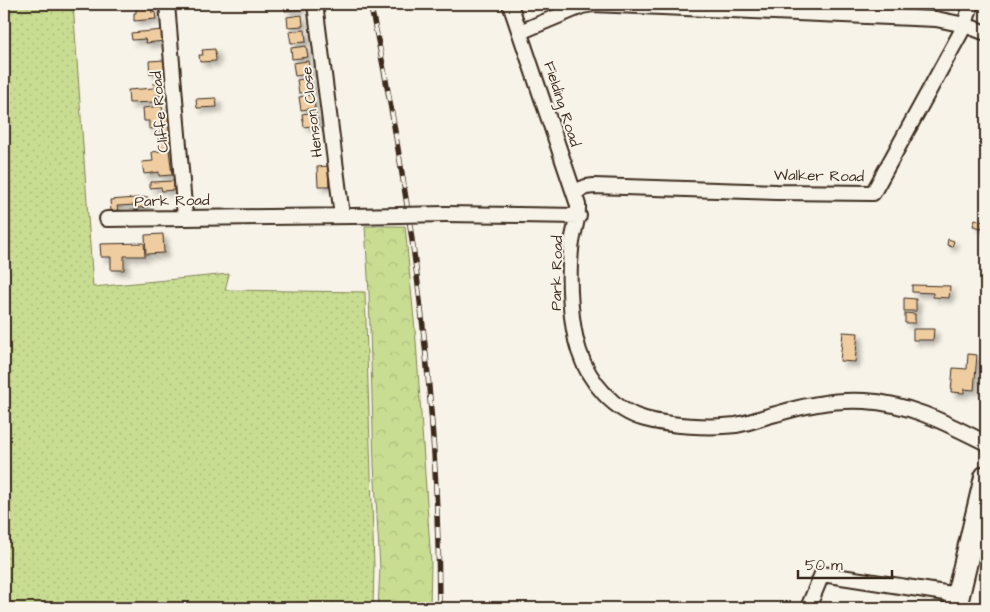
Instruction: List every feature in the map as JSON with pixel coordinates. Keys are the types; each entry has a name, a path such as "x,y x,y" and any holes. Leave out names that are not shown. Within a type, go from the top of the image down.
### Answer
{"highway":[{"path":"957,601 986,477"}],"street":[{"name":"Cliffe Road","path":"167,4 185,217"},
{"name":"Henson Close","path":"315,4 347,216"},
{"name":"Fielding Road","path":"510,4 574,192 579,216"},
{"path":"520,32 582,6 593,4 808,9 936,20 965,25 986,32"},
{"path":"965,25 971,4"},
{"name":"Walker Road","path":"574,192 594,186 872,193 965,25"},
{"name":"Park Road","path":"107,219 444,214 579,216 574,229 571,251 571,315 575,334 579,352 589,373 601,391 620,407 645,419 688,426 737,425 795,408 834,401 866,400 900,406 934,418 986,443"},
{"path":"808,608 822,574 957,601"}],"green space":[{"path":"4,4 73,4 93,287 229,274 225,290 365,292 374,566 373,608 4,608"},
{"path":"365,226 405,226 416,341 431,563 430,608 378,608 380,568"}],"building":[{"path":"136,4 151,4 152,13 155,12 156,19 134,21"},
{"path":"285,4 301,4 301,9 285,11"},
{"path":"302,15 303,26 288,27 287,17"},
{"path":"163,30 164,41 146,43 145,39 132,40 131,33"},
{"path":"305,30 306,42 291,43 289,32"},
{"path":"306,46 308,57 292,59 291,48"},
{"path":"215,49 216,61 200,62 199,55 203,55 202,50"},
{"path":"165,60 166,73 150,74 149,61"},
{"path":"308,61 310,74 295,76 293,63"},
{"path":"311,78 313,92 299,93 297,80"},
{"path":"165,83 165,95 155,95 156,102 129,103 128,90 154,88 153,84"},
{"path":"313,95 315,108 301,110 299,97"},
{"path":"216,98 217,107 197,108 196,99"},
{"path":"162,106 163,116 168,115 171,149 161,150 159,128 149,129 149,121 144,121 143,108"},
{"path":"316,112 318,125 304,127 302,114"},
{"path":"169,150 172,175 159,176 159,172 144,174 142,162 153,161 152,152"},
{"path":"328,166 329,186 318,186 317,167"},
{"path":"174,181 174,190 162,191 161,187 150,188 150,182"},
{"path":"148,197 148,207 138,208 137,205 117,206 118,210 111,211 110,200"},
{"path":"975,219 984,222 982,228 973,226"},
{"path":"163,234 164,253 146,254 145,235"},
{"path":"948,239 954,241 952,247 947,245"},
{"path":"144,243 145,256 124,256 124,270 111,270 111,257 101,257 100,244"},
{"path":"912,285 950,286 949,298 933,297 933,293 912,292"},
{"path":"904,298 916,299 916,311 904,311"},
{"path":"905,313 915,314 915,323 905,323"},
{"path":"913,329 934,329 933,340 913,340"},
{"path":"843,332 858,333 855,362 840,361"},
{"path":"968,354 977,355 974,390 964,389 964,393 951,392 953,368 967,369"}],"railway":[{"path":"370,4 391,105 410,222 424,332 433,442 439,608"}]}
